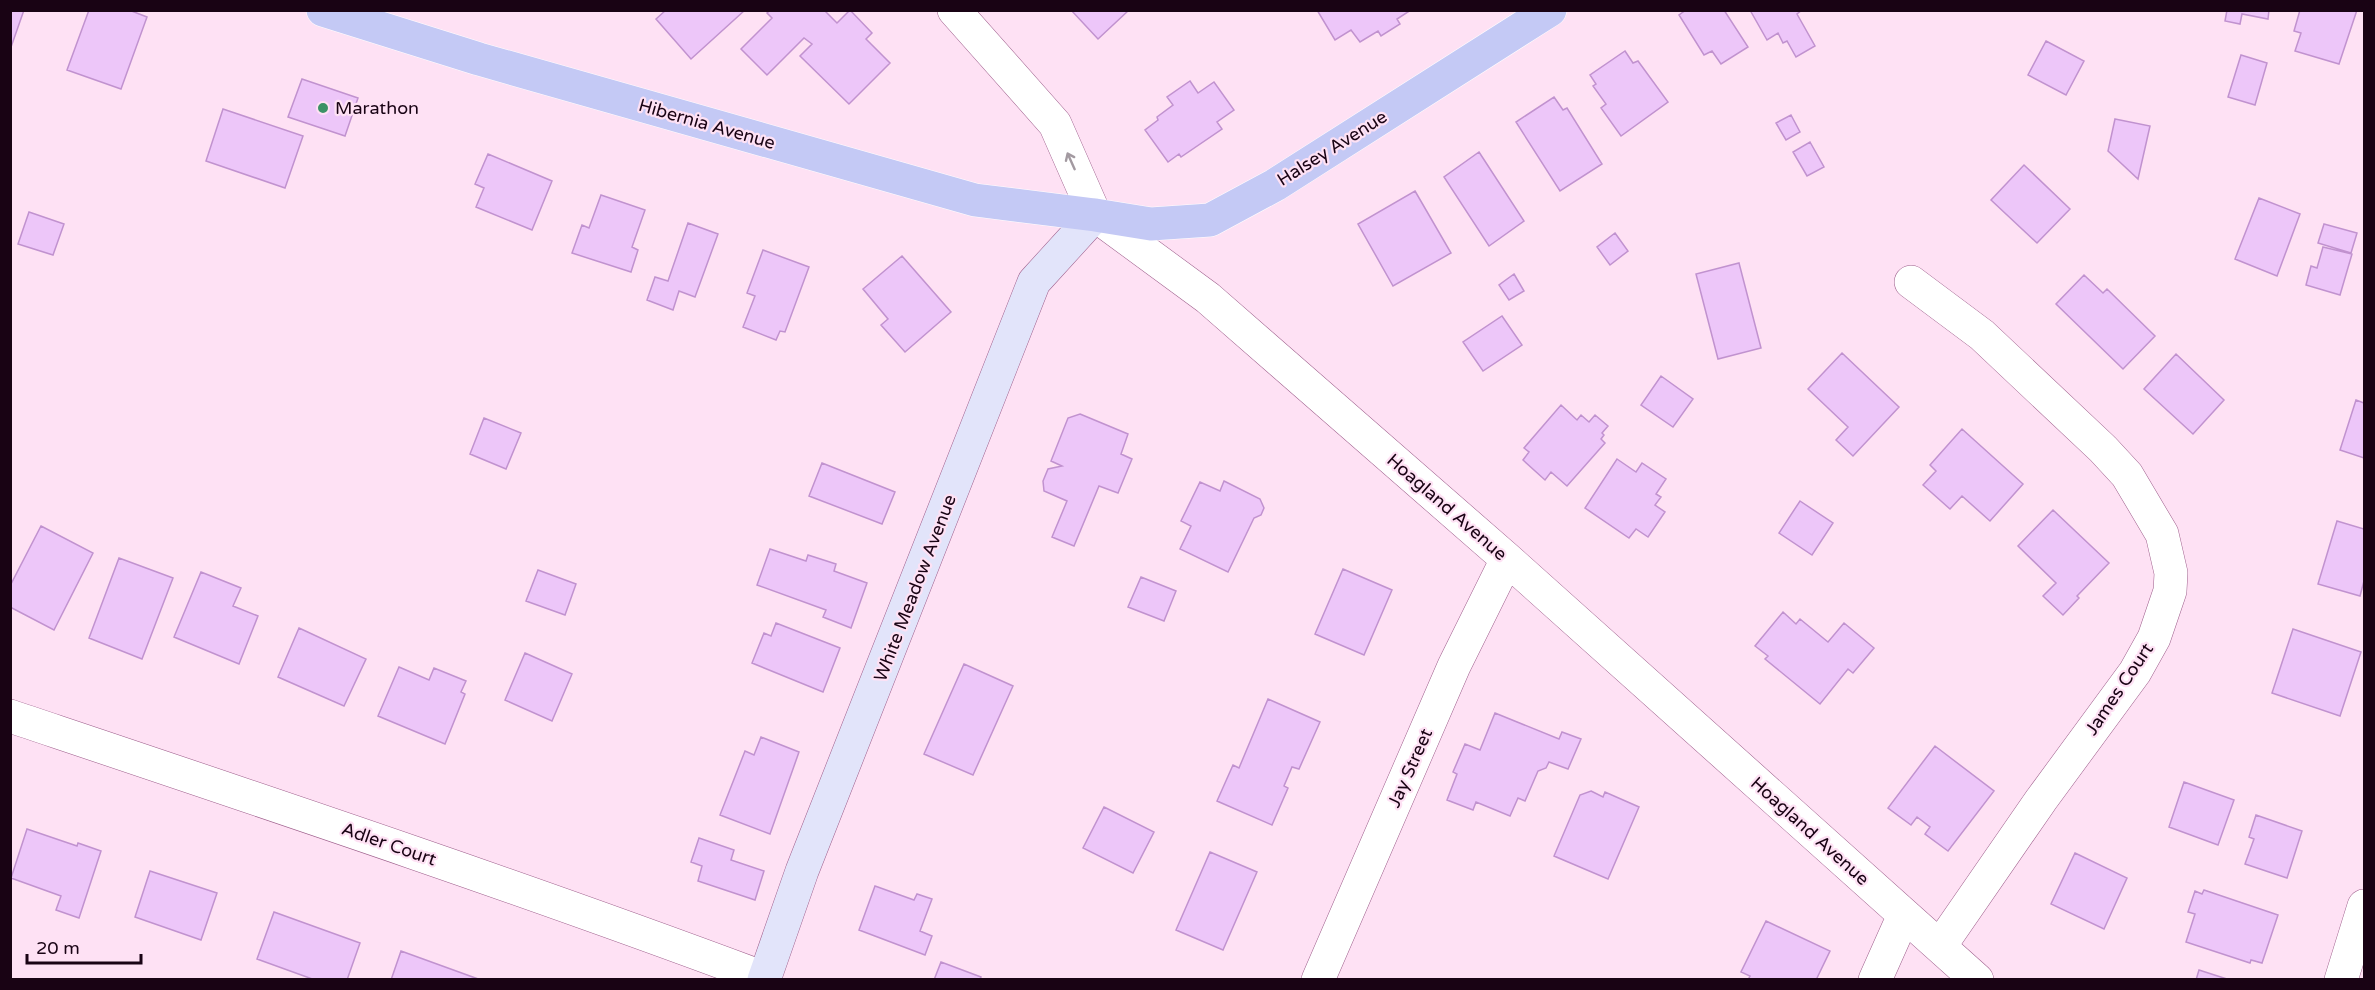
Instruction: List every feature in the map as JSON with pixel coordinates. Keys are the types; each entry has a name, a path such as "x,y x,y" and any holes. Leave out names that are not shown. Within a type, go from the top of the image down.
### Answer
{"main road":[{"name":"Halsey Avenue","path":"1095,214 1151,224 1210,220 1275,185 1550,10"},
{"name":"Hibernia Avenue","path":"331,12 479,59 975,200 1095,214"}],"street":[{"name":"Hoagland Avenue","path":"954,10 1055,124 1095,214 1208,298 1507,559 1977,980"},
{"name":"White Meadow Avenue","path":"764,979 802,871 878,684 1034,282 1095,214"},
{"name":"James Court","path":"1911,282 1982,335 2103,449 2127,475 2162,534 2170,573 2170,591 2154,638 2135,672 2041,800 1940,946"},
{"name":"Jay Street","path":"1318,980 1454,666 1507,559"},
{"name":"Adler Court","path":"10,716 350,830 626,927 764,979"},
{"path":"2341,980 2364,906"},
{"path":"1875,980 1904,915"}],"building":[{"path":"10,10 24,10 10,50"},
{"path":"89,10 129,10 147,17 121,89 67,70"},
{"path":"666,10 745,10 691,59 656,19"},
{"path":"770,10 824,10 837,23 850,10 872,33 866,39 890,63 849,104 800,56 812,44 804,38 767,75 741,49 772,18 767,13"},
{"path":"1071,10 1129,10 1098,39"},
{"path":"1317,10 1411,10 1397,19 1400,24 1381,36 1378,31 1360,42 1351,30 1335,40"},
{"path":"1686,10 1724,10 1748,47 1721,64 1712,51 1704,55 1679,15"},
{"path":"1750,10 1802,10 1797,14 1815,46 1796,57 1787,41 1783,43 1778,33 1767,40"},
{"path":"2227,10 2269,10 2268,19 2242,14 2240,24 2225,21"},
{"path":"2300,10 2357,10 2339,64 2295,51 2301,33 2294,31"},
{"path":"2046,41 2084,61 2066,95 2028,75"},
{"path":"1625,51 1633,63 1638,61 1668,102 1621,136 1601,108 1606,104 1593,86 1596,84 1590,75"},
{"path":"2241,55 2267,63 2255,105 2228,97"},
{"name":"Marathon","path":"302,79 358,98 345,136 288,117"},
{"path":"1190,81 1198,93 1214,82 1234,110 1217,122 1222,129 1181,157 1179,154 1168,162 1145,130 1173,105 1167,97"},
{"path":"1554,97 1563,110 1567,108 1602,164 1560,191 1516,122"},
{"path":"223,109 303,136 285,188 206,161"},
{"path":"1791,115 1800,132 1786,140 1776,123"},
{"path":"2115,119 2150,126 2138,179 2108,151"},
{"path":"1810,142 1824,167 1807,176 1793,152"},
{"path":"1479,152 1524,221 1489,246 1444,177"},
{"path":"488,154 552,181 532,230 476,207 484,188 475,184"},
{"path":"2024,165 2070,209 2037,243 1991,200"},
{"path":"1415,191 1451,253 1393,286 1358,224"},
{"path":"601,195 645,210 632,247 638,250 631,272 572,253 582,225 589,228"},
{"path":"2259,198 2300,214 2277,276 2235,259"},
{"path":"29,212 64,224 53,255 18,244"},
{"path":"688,223 718,234 695,297 679,291 673,310 647,300 655,277 668,281"},
{"path":"2324,224 2357,233 2351,253 2318,243"},
{"path":"1615,233 1628,251 1610,265 1597,247"},
{"path":"2323,247 2352,254 2340,295 2306,285 2311,266 2317,268"},
{"path":"763,250 809,267 785,332 780,331 776,340 743,327 755,296 747,293"},
{"path":"902,256 951,312 905,352 881,325 888,319 863,289"},
{"path":"1739,263 1761,348 1718,359 1696,274"},
{"path":"1514,274 1524,291 1509,300 1499,285"},
{"path":"2084,275 2103,293 2107,289 2155,336 2123,369 2056,304"},
{"path":"1502,316 1522,345 1483,371 1463,342"},
{"path":"1842,353 1899,407 1853,456 1836,440 1848,427 1808,389"},
{"path":"2176,354 2224,400 2193,434 2144,389"},
{"path":"1661,376 1693,399 1673,427 1641,405"},
{"path":"2356,400 2364,403 2364,458 2340,450"},
{"path":"1561,405 1577,420 1581,415 1589,422 1595,415 1608,426 1602,433 1604,435 1601,439 1605,443 1567,486 1551,472 1545,480 1523,460 1529,452 1524,448"},
{"path":"1080,414 1128,434 1121,454 1132,459 1118,493 1099,486 1074,546 1052,537 1067,501 1044,491 1043,481 1048,469 1062,466 1051,461 1068,418"},
{"path":"484,418 521,433 506,469 470,454"},
{"path":"1962,429 2023,484 1990,521 1962,496 1950,509 1923,485 1936,471 1930,465"},
{"path":"1617,459 1636,472 1642,463 1666,479 1656,494 1661,497 1655,505 1665,512 1648,537 1636,529 1629,538 1585,508"},
{"path":"822,463 895,492 882,524 809,496"},
{"path":"1224,481 1260,499 1264,508 1261,515 1254,518 1228,572 1180,549 1191,526 1181,521 1200,482 1220,491"},
{"path":"1800,501 1833,523 1812,555 1779,533"},
{"path":"2053,510 2109,563 2077,596 2079,598 2063,615 2043,596 2056,583 2018,546"},
{"path":"2337,521 2364,529 2364,581 2360,596 2318,584"},
{"path":"41,526 93,553 54,630 10,607 10,586"},
{"path":"770,549 806,561 808,555 836,564 834,571 867,583 851,628 823,617 826,610 757,585"},
{"path":"119,558 173,578 142,659 89,638"},
{"path":"1343,569 1392,590 1364,655 1315,634"},
{"path":"538,570 576,584 565,615 526,601"},
{"path":"201,572 241,588 233,606 258,616 239,664 174,637"},
{"path":"1141,577 1176,591 1164,621 1128,607"},
{"path":"1783,612 1796,624 1800,619 1828,642 1844,623 1874,648 1853,673 1848,669 1820,704 1765,659 1768,656 1755,646"},
{"path":"776,623 840,648 823,692 752,663 764,633 771,636"},
{"path":"299,628 366,659 344,706 278,677"},
{"path":"2293,629 2361,652 2340,716 2272,693"},
{"path":"525,653 572,674 552,721 505,700"},
{"path":"964,664 1013,686 973,775 924,754"},
{"path":"399,667 429,680 434,668 466,681 461,692 465,694 445,744 378,716"},
{"path":"1268,699 1320,722 1299,769 1292,767 1284,786 1288,788 1272,825 1217,801 1233,765 1239,768"},
{"path":"1495,713 1559,739 1562,732 1581,739 1568,769 1549,762 1546,768 1538,771 1525,801 1518,798 1510,816 1476,802 1473,810 1447,800 1457,774 1453,772 1465,744 1480,750"},
{"path":"761,737 799,752 770,834 720,815 745,751 754,755"},
{"path":"1935,746 1994,791 1948,851 1925,834 1930,827 1917,817 1911,825 1888,808"},
{"path":"2184,782 2234,800 2218,845 2169,827"},
{"path":"1591,791 1603,797 1605,792 1639,807 1608,879 1554,856 1580,795"},
{"path":"1104,807 1154,832 1133,873 1083,848"},
{"path":"2256,815 2302,831 2287,878 2245,864 2254,839 2249,837"},
{"path":"27,829 77,846 78,843 101,851 79,918 56,910 61,896 11,878"},
{"path":"699,838 734,850 731,860 764,871 755,900 698,881 702,866 691,862"},
{"path":"1210,852 1257,872 1223,950 1176,930"},
{"path":"2075,853 2127,878 2104,929 2051,904"},
{"path":"150,871 217,893 201,940 135,917"},
{"path":"875,886 914,900 917,894 932,899 920,931 932,936 925,955 859,930"},
{"path":"2204,890 2278,915 2262,963 2251,960 2250,963 2186,942 2195,914 2188,912 2195,891 2202,894"},
{"path":"274,912 360,943 347,980 315,980 257,959"},
{"path":"1766,921 1830,951 1816,980 1748,980 1750,976 1741,972"},
{"path":"401,951 481,980 391,980"},
{"path":"941,962 981,977 980,980 934,980"},
{"path":"2199,970 2230,980 2196,980"}],"place":[{"name":"Marathon","path":"323,108"}]}
